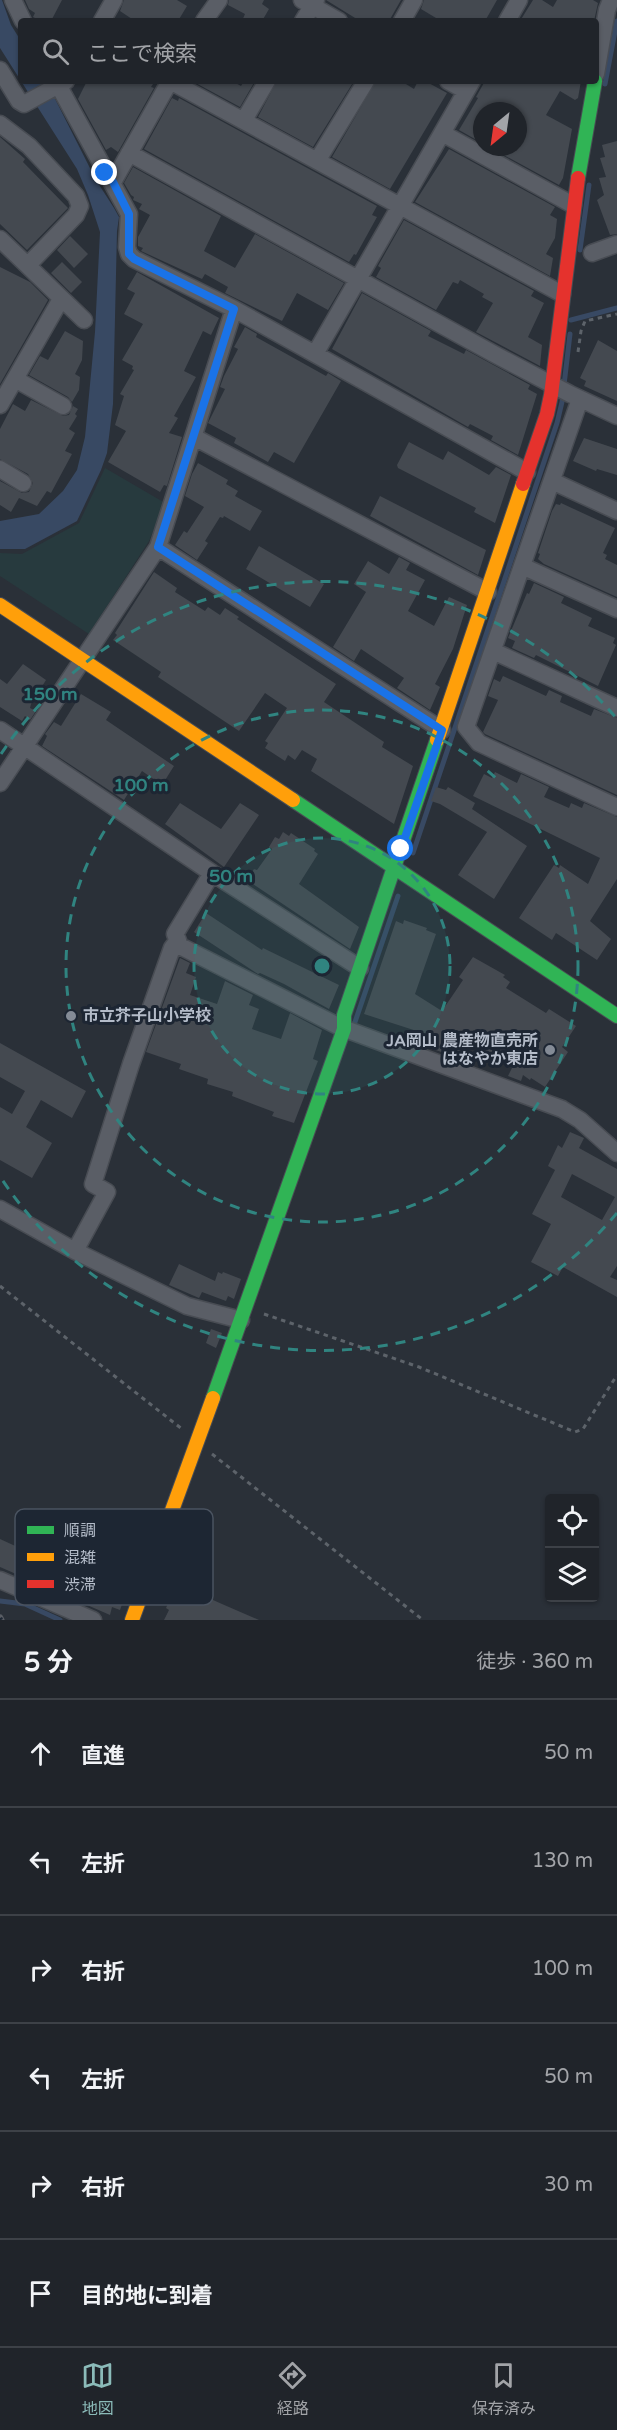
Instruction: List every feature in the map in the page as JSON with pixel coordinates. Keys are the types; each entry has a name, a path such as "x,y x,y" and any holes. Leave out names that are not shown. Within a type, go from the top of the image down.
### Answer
{"street":[{"path":"13,0 22,18"},
{"path":"104,18 114,0"},
{"path":"206,18 219,0"},
{"path":"404,18 414,0"},
{"path":"509,18 519,0"},
{"path":"599,57 607,10 611,0"},
{"path":"304,18 310,2 334,18"},
{"path":"0,70 24,101"},
{"path":"28,265 76,215 80,206 76,196 29,146 2,125 24,101 58,84 129,214 129,254 134,259 234,309 527,472"},
{"path":"113,182 168,84"},
{"path":"176,84 562,294"},
{"path":"244,120 265,84"},
{"path":"317,161 364,84"},
{"path":"594,84 573,205 562,294 565,392 552,481 466,727 479,743 617,807"},
{"path":"315,354 469,86"},
{"path":"441,133 573,205"},
{"path":"129,153 565,392 617,416"},
{"path":"0,239 84,320"},
{"path":"592,253 617,244"},
{"path":"0,405 61,299"},
{"path":"0,783 158,547 234,309"},
{"path":"15,379 63,406"},
{"path":"172,1509 350,1031 344,1015 547,414 565,392"},
{"path":"194,437 488,592"},
{"path":"0,469 23,483"},
{"path":"552,481 617,511"},
{"path":"158,547 442,730"},
{"path":"522,566 617,609"},
{"path":"0,605 617,1016"},
{"path":"493,651 617,708"},
{"path":"0,730 212,873 360,968"},
{"path":"212,873 175,934 180,946 350,1031 562,1109 580,1120 617,1153"},
{"path":"75,1251 107,1192 93,1184 131,1064 172,948 178,940"},
{"path":"0,1209 75,1251 187,1306 241,1320"},
{"path":"0,1580 15,1586"},
{"path":"58,1605 93,1620"},
{"path":"132,1620 137,1605"}],"path":[{"path":"578,352 585,321 617,314"},
{"path":"0,1286 196,1441"},
{"path":"259,1312 419,1367 575,1432 583,1430 617,1375"},
{"path":"208,1451 423,1620"}],"green space":[{"path":"105,468 165,503 149,541 89,634 0,576 0,553 22,554 79,523"}],"water":[{"path":"0,0 2,0 11,25 18,36 18,76 0,48"},
{"path":"23,84 48,84 96,180 119,217 113,404 107,453 77,521 25,549 0,549 0,521 39,514 63,491 77,470 85,437 95,332 100,232 77,169"}],"building":[{"path":"25,0 62,0 53,18 35,18 33,17 35,13 29,9"},
{"path":"124,0 177,0 187,6 180,18 130,18 120,11"},
{"path":"229,0 264,0 262,4 269,9 264,18 243,18 245,14 228,5"},
{"path":"326,0 401,0 391,18 355,18"},
{"path":"424,0 497,0 487,18 436,18 421,9"},
{"path":"533,0 542,0 553,7 557,0 593,0 598,3 595,18 522,18"},
{"path":"86,84 153,84 151,87 154,88 118,152 111,147 106,150 78,99"},
{"path":"198,84 237,84 241,86 253,84 240,107"},
{"path":"275,84 352,84 313,147 258,117"},
{"path":"374,84 406,84 414,89 416,84 430,84 447,93 390,189 332,157"},
{"path":"483,84 580,84 578,98 575,100 560,91 546,115 572,129 563,178 559,185 506,156 527,156 527,102 476,102 478,98 476,97"},
{"path":"172,98 178,101 179,98 377,206 372,215 377,217 356,255 354,254 349,262 144,149"},
{"path":"473,106 473,138 459,130"},
{"path":"0,137 25,159 23,162 68,208 27,250 0,224"},
{"path":"617,141 617,234 610,235 597,200 604,195 599,178 606,177 600,158 605,157 602,145"},
{"path":"449,149 555,207 550,215 557,219 555,238 546,254 553,258 550,276 415,202"},
{"path":"133,167 221,216 204,251 235,268 255,234 344,283 328,310 297,293 282,321 225,293 228,287 205,274 202,279 141,251 143,248 138,246 138,237 150,215 139,209 142,204 133,200 134,197 124,183"},
{"path":"404,220 534,291 531,296 544,303 528,337 542,345 540,366 476,332 493,303 482,297 484,294 460,280 458,284 453,282 436,310 376,277 381,268 378,266"},
{"path":"70,236 88,254 74,268 57,250"},
{"path":"62,262 82,282 71,293 51,273"},
{"path":"0,267 30,282 48,300 0,384"},
{"path":"137,272 219,318 211,335 203,331 184,371 196,377 174,416 178,418 169,433 182,437 167,486 164,485 160,492 108,462 126,431 115,425 124,396 120,394 134,370 133,366 122,360 143,324 124,314 135,293 127,289"},
{"path":"362,293 431,331 428,336 464,354 466,350 530,385 528,389 537,394 518,455 491,440 493,436 470,424 468,427 332,349"},
{"path":"245,327 257,334 256,337 326,376 328,373 341,381 294,463 274,452 268,462 234,443 236,438 208,423 225,389 220,387 238,349 234,347"},
{"path":"65,331 83,341 82,360 75,374 80,377 79,390 72,402 68,397 29,375 40,356 48,360"},
{"path":"598,340 617,351 617,401 584,386 586,381 580,378"},
{"path":"31,400 63,416 69,415 73,406 78,409 75,414 77,416 69,429 75,433 65,451 72,454 51,493 47,491 37,506 19,498 11,512 0,505 0,481 22,493 29,492 33,483 28,474 0,459 0,429 13,404 25,411"},
{"path":"584,438 617,449 617,475 597,469 596,471 573,461"},
{"path":"409,442 443,460 448,451 489,475 496,467 511,475 495,523 474,512 476,508 398,468 397,465"},
{"path":"198,463 228,480 226,484 238,491 235,496 262,511 250,531 224,516 220,517 205,541 208,543 197,560 175,545 184,531 187,533 204,507 185,496"},
{"path":"380,496 486,550 478,575 370,516"},
{"path":"561,503 615,528 603,553 607,555 605,559 617,565 617,597 544,564 538,559 552,511 556,504"},
{"path":"259,546 324,584 310,607 246,569"},
{"path":"399,557 410,563 406,570 425,580 408,611 434,626 449,597 467,605 453,649 435,684 440,687 430,710 397,688 404,678 361,649 354,661 333,647 366,592 354,584 368,561 389,574"},
{"path":"154,572 177,588 175,592 205,611 208,607 220,615 225,608 239,617 237,619 336,684 324,702 384,742 382,747 413,766 394,824 311,771 317,759 302,750 295,760 288,755 285,761 265,748 268,743 265,741 287,708 265,693 239,731 158,677 161,672 113,640 117,635 115,633"},
{"path":"534,583 564,597 561,603 592,618 588,626 615,638 613,643 616,645 598,686 536,655 534,658 512,648 515,641 508,638 527,593 529,594"},
{"path":"23,664 46,680 31,704 30,708 36,711 30,720 25,716 22,721 0,707 0,679 7,684"},
{"path":"503,676 546,696 549,690 562,696 560,702 591,716 594,709 617,718 617,795 483,732 498,700 488,696 494,679 500,682"},
{"path":"81,694 111,712 106,720 174,766 162,785 142,771 124,800 42,746 47,736 45,734 54,722 61,726"},
{"path":"495,772 517,783 521,774 549,787 544,797 569,808 571,803 582,808 584,803 617,817 617,879 590,921 611,939 597,960 556,933 552,940 519,918 554,865 559,868 560,865 588,884 600,858 473,796 484,774 492,778"},
{"path":"436,787 446,790 448,787 475,803 472,809 527,846 494,899 458,875 487,832 431,801"},
{"path":"180,803 221,829 240,803 259,815 224,867 165,824"},
{"path":"283,832 289,836 291,833 315,849 314,851 318,854 299,884 359,927 350,949 247,880 272,849 269,847 275,837 279,839"},
{"path":"206,913 262,950 263,948 339,985 329,1009 284,984 258,974 194,932"},
{"path":"404,920 427,928 426,930 436,934 415,994 442,1011 463,980 459,977 473,957 505,975 503,977 510,982 506,988 546,1013 549,1009 576,1026 562,1047 568,1052 545,1087 523,1075 521,1081 508,1076 512,1068 465,1038 458,1058 422,1045 426,1034 364,1014 396,921 403,924"},
{"path":"180,958 190,963 186,973 196,977 190,995 217,1004 225,981 253,995 249,1005 259,1009 252,1029 281,1039 290,1013 322,1030 313,1059 318,1061 294,1123 272,1116 274,1112 232,1096 233,1092 207,1084 208,1079 179,1069 181,1064 146,1052"},
{"path":"0,1043 86,1091 72,1118 41,1100 26,1127 52,1143 32,1178 0,1160 0,1107 12,1114 25,1091 0,1077"},
{"path":"570,1132 584,1138 579,1148 617,1169 617,1266 610,1277 617,1280 617,1297 563,1267 558,1276 531,1262 551,1224 532,1214 555,1170 548,1166 558,1145 562,1148","holes":["572,1174 615,1197 602,1220 561,1197"]},
{"path":"179,1264 215,1281 218,1272 241,1279 234,1299 228,1296 226,1301 202,1292 199,1298 169,1285"},
{"path":"211,1329 222,1333 216,1348 206,1343"},
{"path":"0,1539 15,1546 15,1574 0,1567"},
{"path":"213,1600 259,1620 164,1620 169,1610 166,1608 167,1605 213,1605"},
{"path":"87,1605 122,1605 120,1610 112,1607 110,1615"}],"waterway":[{"path":"605,84 617,21"},
{"path":"580,250 589,185"},
{"path":"571,320 617,308"},
{"path":"413,853 557,423 562,402 570,334"},
{"path":"354,1025 398,896"},
{"path":"0,1601 15,1603"},
{"path":"27,1605 60,1620"}],"traffic: fast":[{"path":"578,178 594,84"},
{"path":"213,1398 344,1029 344,1015 437,740"},
{"path":"293,800 617,1016"}],"traffic: slow":[{"path":"437,740 523,484"},
{"path":"0,605 293,800"},
{"path":"172,1509 213,1398"},
{"path":"132,1620 137,1605"}],"traffic: jam":[{"path":"523,484 547,414 551,395 578,178"}],"place":[{"name":"市立芥子山小学校","path":"71,1016"},
{"name":"JA岡山 農産物直売所 はなやか東店","path":"550,1050"}],"route":[{"path":"105,173 113,182 129,214 129,254 134,259 234,309 158,547 442,730 401,849"}]}
